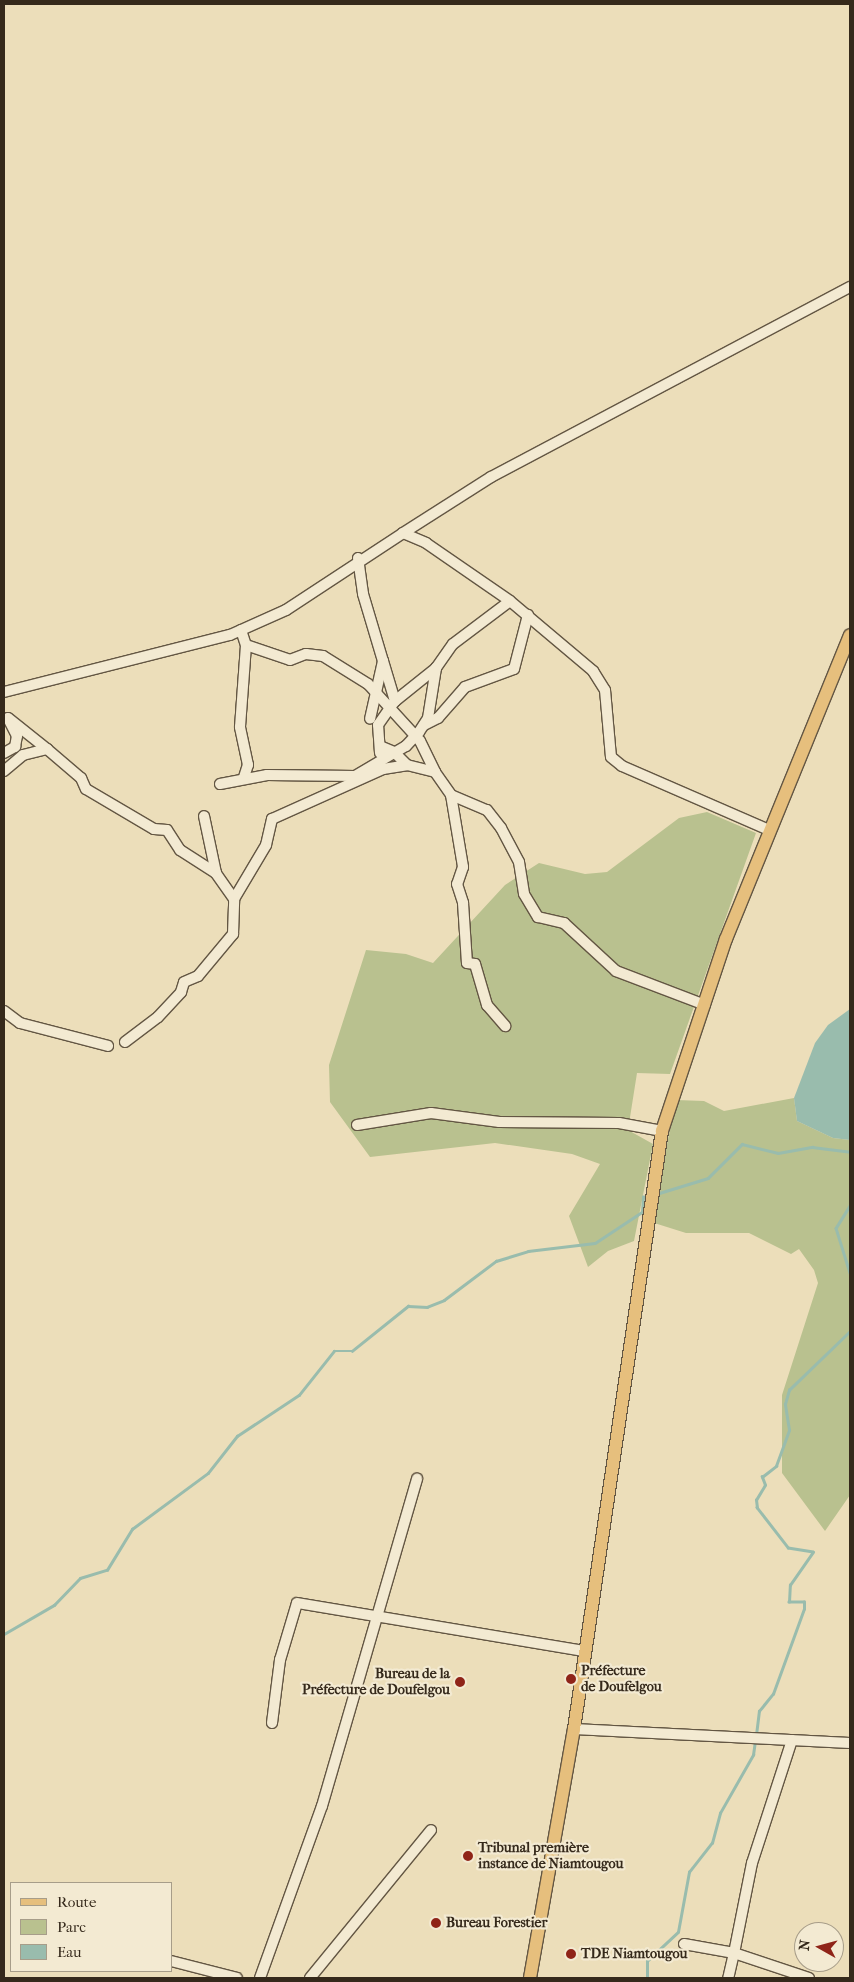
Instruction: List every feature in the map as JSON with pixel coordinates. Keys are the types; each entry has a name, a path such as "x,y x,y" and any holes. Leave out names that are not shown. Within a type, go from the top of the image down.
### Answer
{"main road":[{"path":"530,1978 574,1729 653,1181 662,1131 705,1005 769,830 850,635"}],"street":[{"path":"4,692 119,666 241,630 286,610 358,558 403,533 491,477 850,287"},
{"path":"403,533 426,543 510,601 593,671 605,690 611,758 622,766 769,830"},
{"path":"358,558 363,594 383,661 393,705"},
{"path":"380,761 378,725 393,705 436,668 453,644 510,601"},
{"path":"424,724 438,718 465,687 514,669 528,615"},
{"path":"241,630 246,645 240,728 248,765 244,777"},
{"path":"246,645 290,660 306,654 323,656 393,705 417,739 435,772 451,795 463,867 457,884 463,903 468,963 475,964 487,1005 505,1026"},
{"path":"370,719 383,661"},
{"path":"220,784 244,777 355,776 417,739 424,724 436,668"},
{"path":"4,767 4,755 14,747 17,736 8,718 81,778 86,789 154,829 167,830 180,850 216,873 234,899"},
{"path":"380,746 394,752 407,765"},
{"path":"4,771 23,755 48,749"},
{"path":"125,1042 158,1017 181,992 184,982 198,976 223,950 233,934 234,899 266,845 272,819 383,770 407,765 435,772"},
{"path":"451,795 487,810 502,828 519,862 524,894 538,917 564,924 616,972 705,1005"},
{"path":"204,816 216,873"},
{"path":"4,1011 20,1023 108,1046"},
{"path":"357,1125 431,1113 500,1122 619,1123 662,1131"},
{"path":"260,1978 322,1806 417,1480"},
{"path":"272,1723 280,1660 298,1603 378,1618 585,1651"},
{"path":"574,1729 850,1744"},
{"path":"728,1978 752,1863 792,1740"},
{"path":"310,1978 431,1830"},
{"path":"684,1944 734,1953 809,1978"},
{"path":"172,1961 237,1978"}],"green space":[{"path":"707,812 756,833 670,1074 637,1073 628,1130 653,1144 634,1241 608,1251 588,1267 569,1216 600,1164 572,1154 495,1143 370,1157 330,1102 329,1065 366,950 406,954 433,963 505,885 539,863 585,874 607,872 679,818"},
{"path":"794,1098 797,1121 833,1138 850,1140 850,1495 825,1531 782,1473 782,1395 818,1283 814,1270 799,1249 791,1254 749,1233 686,1233 651,1222 676,1100 704,1101 724,1111"}],"water":[{"path":"850,1009 850,1140 833,1138 797,1121 794,1098 815,1043 828,1025"}],"waterway":[{"path":"656,1194 708,1178 742,1144 778,1153 812,1147 850,1152"},
{"path":"4,1634 54,1605 80,1578 107,1570 132,1529 208,1473 237,1436 299,1395 334,1351 352,1351 408,1306 427,1307 444,1300 496,1261 528,1251 595,1243 642,1212 643,1197 648,1196"},
{"path":"850,1206 836,1228 850,1273"},
{"path":"756,1735 759,1711 773,1694 804,1609 804,1602 789,1602 790,1585 813,1552 788,1548 757,1508 756,1500 765,1485 762,1477 776,1466 789,1430 785,1404 789,1390 850,1331"},
{"path":"647,1978 647,1961 678,1932 689,1872 712,1843 720,1813 753,1755 755,1740"}],"place":[{"name":"Préfecture de Doufelgou","path":"571,1679"},
{"name":"Bureau de la Préfecture de Doufelgou","path":"460,1682"},
{"name":"Tribunal première instance de Niamtougou","path":"468,1856"},
{"name":"Bureau Forestier","path":"436,1923"},
{"name":"TDE Niamtougou","path":"571,1954"}]}
